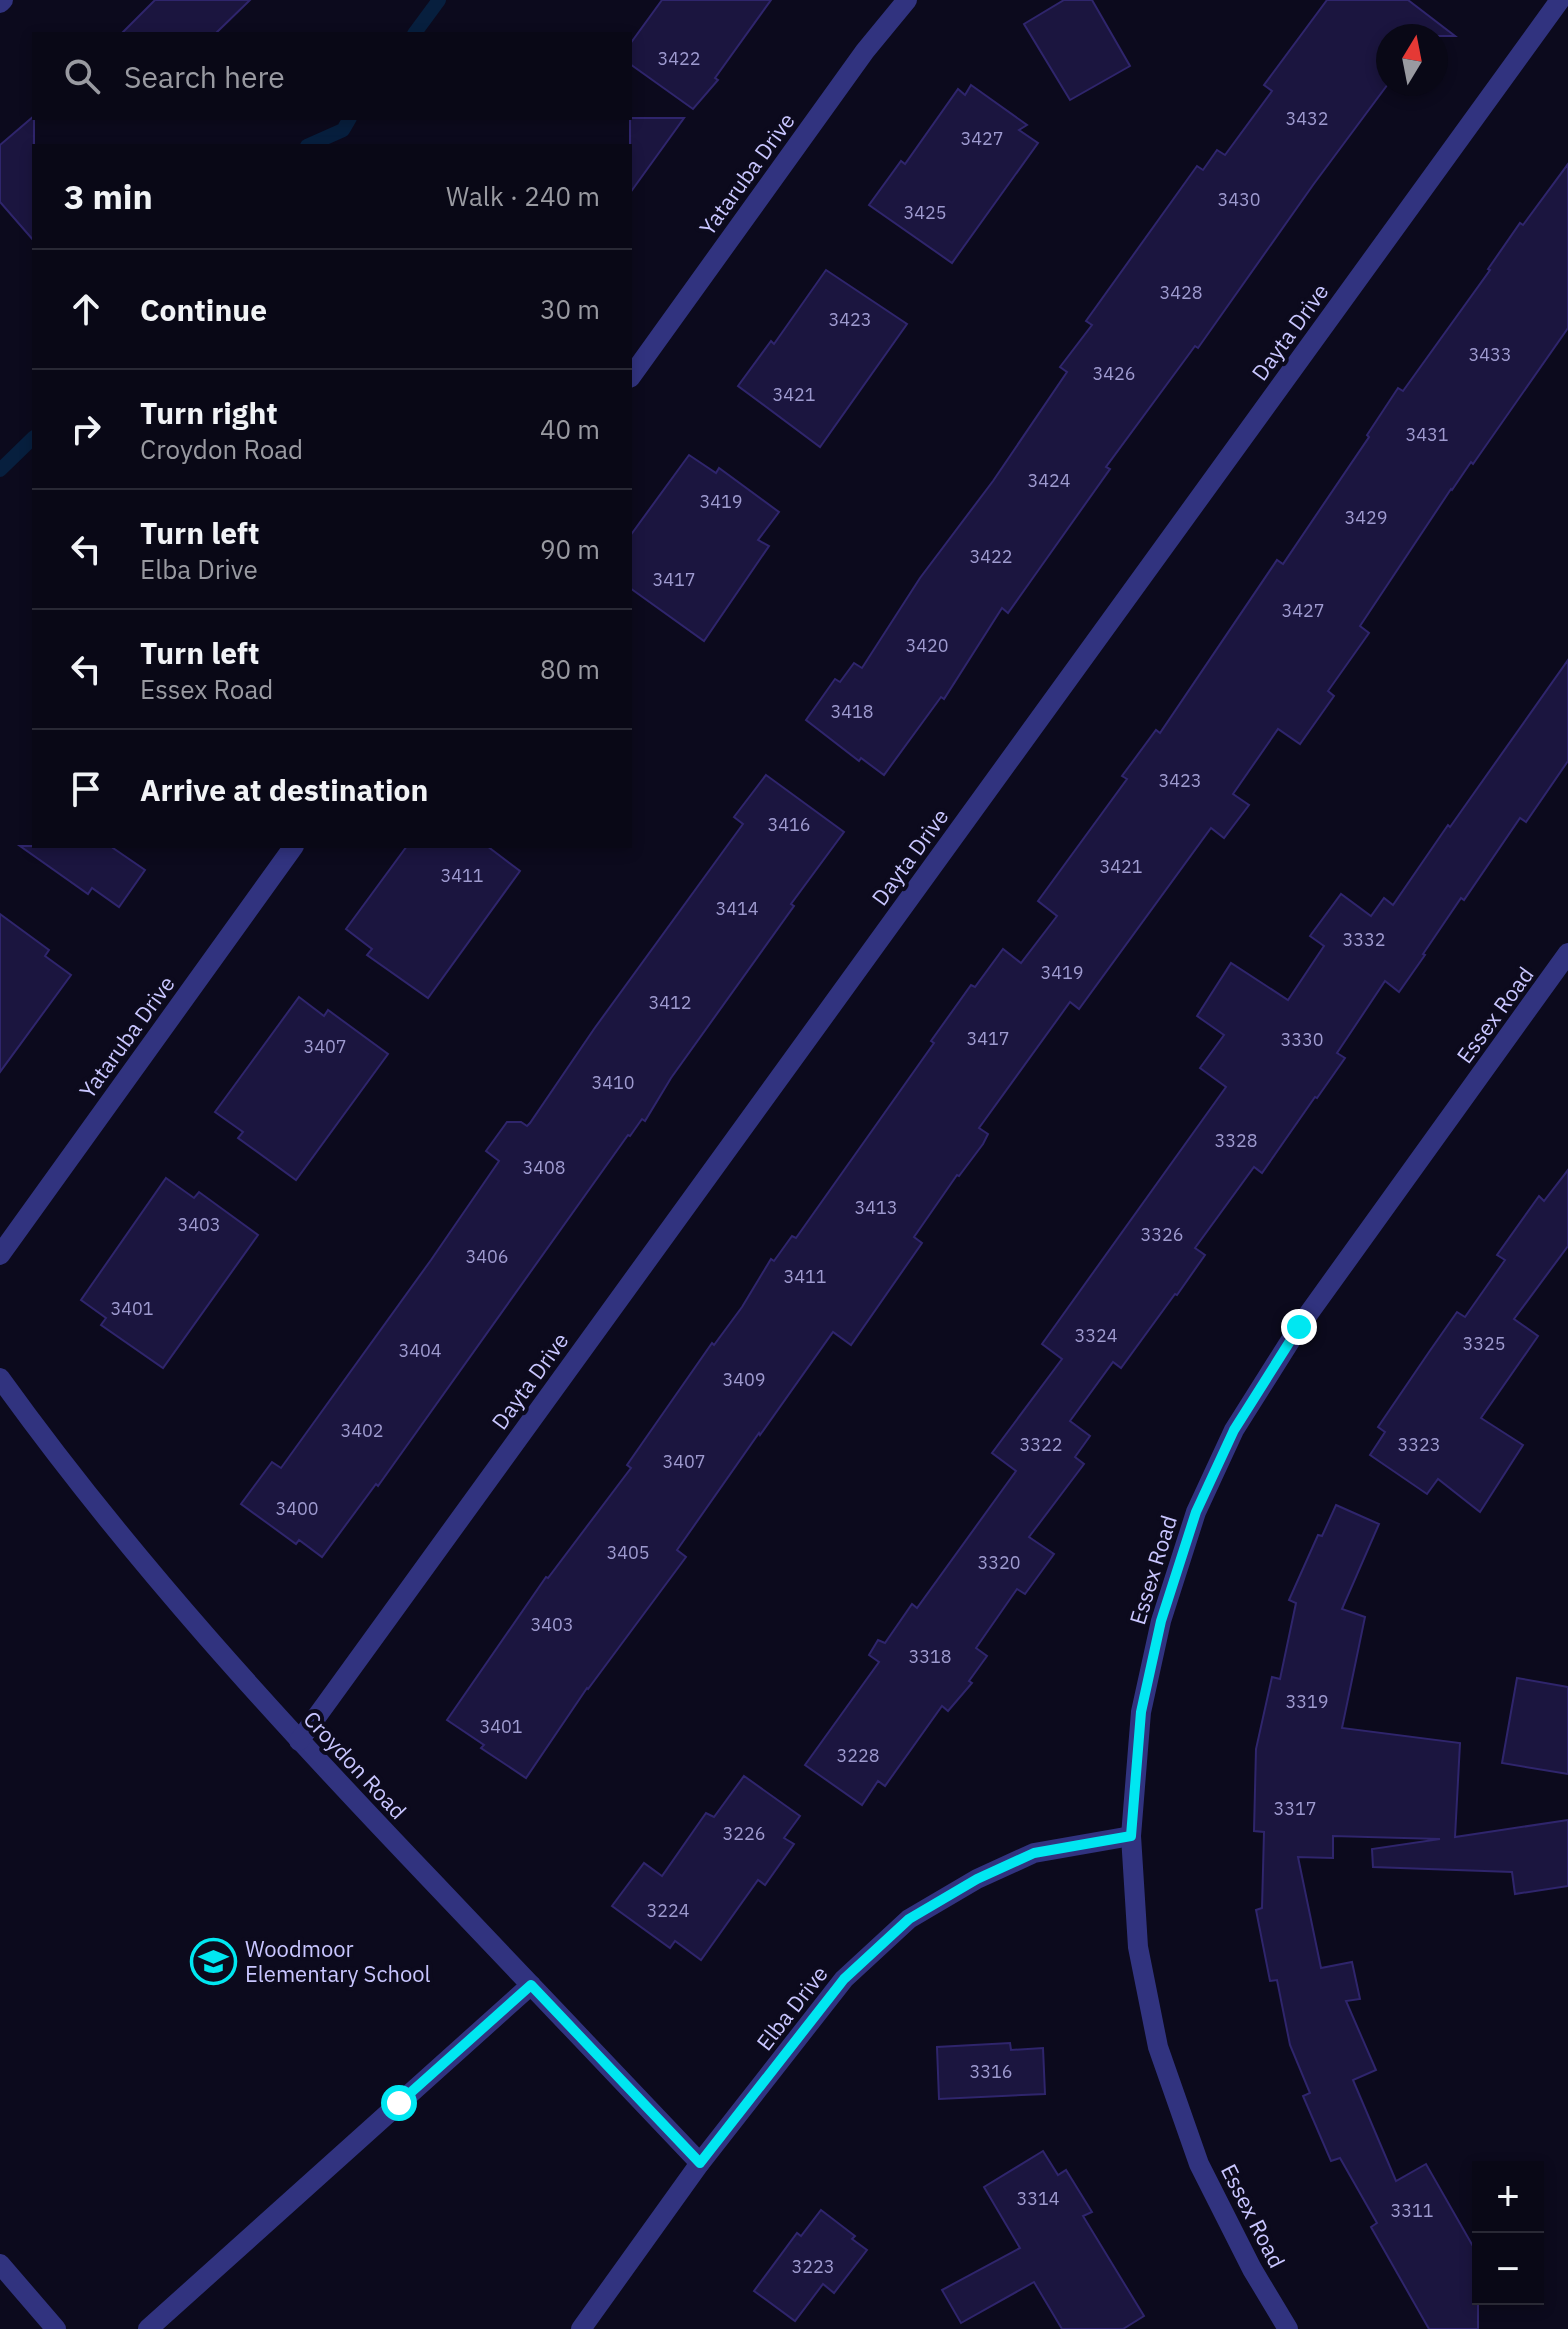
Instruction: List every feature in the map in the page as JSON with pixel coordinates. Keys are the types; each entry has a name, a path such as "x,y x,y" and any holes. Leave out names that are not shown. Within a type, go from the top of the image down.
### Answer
{"street":[{"name":"Yataruba Drive","path":"632,375 865,51 907,0"},
{"name":"Dayta Drive","path":"299,1741 1560,0"},
{"name":"Yataruba Drive","path":"0,1255 293,848"},
{"name":"Essex Road","path":"1288,2329 1252,2269 1199,2164 1158,2047 1138,1947 1131,1836 1141,1712 1161,1621 1196,1512 1234,1430 1299,1327 1568,953"},
{"name":"Croydon Road","path":"0,1378 52,1450 165,1591 299,1741 700,2163"},
{"name":"Elba Drive","path":"581,2329 700,2163 844,1979 909,1919 977,1879 1034,1853 1131,1836"},
{"path":"148,2329 531,1985"},
{"path":"0,2264 56,2329"}],"building":[{"path":"155,0 250,0 217,32 123,32"},
{"path":"662,0 771,0 715,78 718,80 693,109 632,65 632,41"},
{"path":"1064,0 1092,0 1130,66 1070,100 1024,24"},
{"path":"1327,0 1408,0 1439,24 1376,24 1376,96 1379,96 1198,348 1195,346 1106,467 1110,469 1008,613 1002,608 944,699 941,697 884,775 861,758 859,761 806,720 835,679 840,682 854,663 862,668 920,578 993,481 1067,372 1060,367 1092,325 1086,321 1197,166 1203,170 1217,150 1225,155 1272,91 1264,85"},
{"path":"971,85 1027,125 1019,130 1038,143 952,263 869,205 901,161 905,164 958,89 965,95"},
{"path":"32,118 34,120 32,239 0,202 0,145"},
{"path":"632,118 684,118 632,190"},
{"path":"1568,164 1568,328 1473,464 1471,462 1451,489 1360,626 1369,633 1328,691 1334,696 1300,744 1278,729 1233,794 1249,805 1224,838 1211,828 1079,1009 1070,1002 979,1128 988,1134 983,1144 957,1175 914,1237 922,1243 851,1345 833,1332 677,1550 686,1557 587,1688 526,1778 481,1748 484,1745 447,1720 546,1577 631,1468 627,1465 712,1343 714,1345 742,1307 771,1259 774,1261 792,1236 796,1238 934,1043 931,1041 971,985 975,987 1003,949 1021,963 1057,916 1038,901 1127,779 1122,776 1156,730 1160,733 1277,560 1283,564 1369,437 1367,435 1398,388 1403,391 1520,223 1523,225"},
{"path":"826,270 907,324 820,447 738,386 771,341 774,344"},
{"path":"689,455 716,473 719,468 779,512 758,540 769,546 704,641 632,589 632,533"},
{"path":"1568,660 1568,761 1526,822 1520,818 1464,900 1461,898 1399,992 1385,981 1337,1053 1345,1058 1317,1098 1262,1173 1254,1167 1195,1248 1205,1255 1177,1295 1121,1368 1113,1362 1070,1421 1090,1436 1075,1457 1084,1464 1029,1537 1054,1554 1025,1594 1017,1589 976,1648 987,1656 969,1681 972,1683 948,1711 942,1706 885,1786 878,1781 862,1805 805,1765 879,1662 869,1655 878,1640 885,1643 912,1604 917,1608 1016,1471 992,1453 1062,1359 1042,1344 1226,1087 1200,1068 1224,1035 1197,1016 1231,963 1288,1000 1324,946 1310,936 1341,894 1371,916 1384,898 1393,905"},
{"path":"766,775 844,832 671,1078 645,1121 642,1119 628,1135 378,1486 376,1484 322,1557 299,1540 296,1544 241,1504 272,1462 281,1468 431,1260 499,1161 486,1151 507,1122 521,1122 527,1126 530,1123 594,1029 743,824 734,817"},
{"path":"20,846 113,848 145,870 119,907 92,888 88,894"},
{"path":"406,848 490,848 520,871 428,998 367,955 372,949 346,929"},
{"path":"0,914 49,950 45,956 71,975 0,1072"},
{"path":"299,997 324,1016 328,1010 388,1054 296,1180 238,1138 243,1132 215,1112"},
{"path":"1568,1170 1568,1246 1514,1319 1538,1336 1481,1418 1523,1445 1480,1512 1438,1479 1427,1494 1370,1455 1385,1432 1378,1427 1457,1312 1465,1317 1505,1260 1497,1255 1539,1196 1544,1201"},
{"path":"166,1178 194,1198 199,1192 258,1235 163,1368 101,1325 106,1318 81,1300"},
{"path":"1336,1505 1379,1524 1342,1609 1365,1617 1342,1728 1460,1743 1455,1837 1568,1820 1568,1886 1515,1894 1512,1872 1373,1867 1372,1849 1440,1839 1333,1836 1333,1858 1298,1857 1321,1968 1352,1962 1360,1999 1346,2001 1376,2070 1353,2080 1396,2181 1426,2164 1472,2244 1472,2305 1478,2305 1478,2329 1429,2329 1371,2227 1377,2223 1340,2158 1331,2161 1303,2096 1310,2093 1290,2045 1277,1980 1270,1981 1256,1910 1262,1908 1264,1832 1254,1831 1256,1749 1272,1677 1280,1679 1296,1603 1289,1600 1318,1535 1322,1536"},
{"path":"1517,1678 1568,1687 1568,1774 1502,1763"},
{"path":"744,1776 800,1816 784,1838 794,1844 765,1885 758,1880 701,1960 675,1941 670,1948 612,1906 644,1863 662,1876 706,1813 714,1817"},
{"path":"1010,2043 1011,2050 1043,2048 1045,2094 939,2099 937,2047"},
{"path":"1043,2151 1058,2175 1066,2170 1092,2212 1083,2216 1144,2316 1123,2329 1062,2329 1034,2282 961,2323 942,2290 1020,2248 984,2187"},
{"path":"821,2210 855,2236 852,2239 867,2250 834,2293 823,2284 795,2321 754,2291 797,2233 801,2236"}],"waterway":[{"path":"415,32 439,0"},
{"path":"312,144 343,130 349,120"},
{"path":"0,470 32,439"}],"place":[{"name":"Woodmoor Elementary School","path":"214,1962"}],"route":[{"path":"399,2103 531,1985 700,2163 844,1979 909,1919 977,1879 1034,1853 1131,1836 1141,1712 1161,1621 1196,1512 1234,1430 1299,1327"}]}
